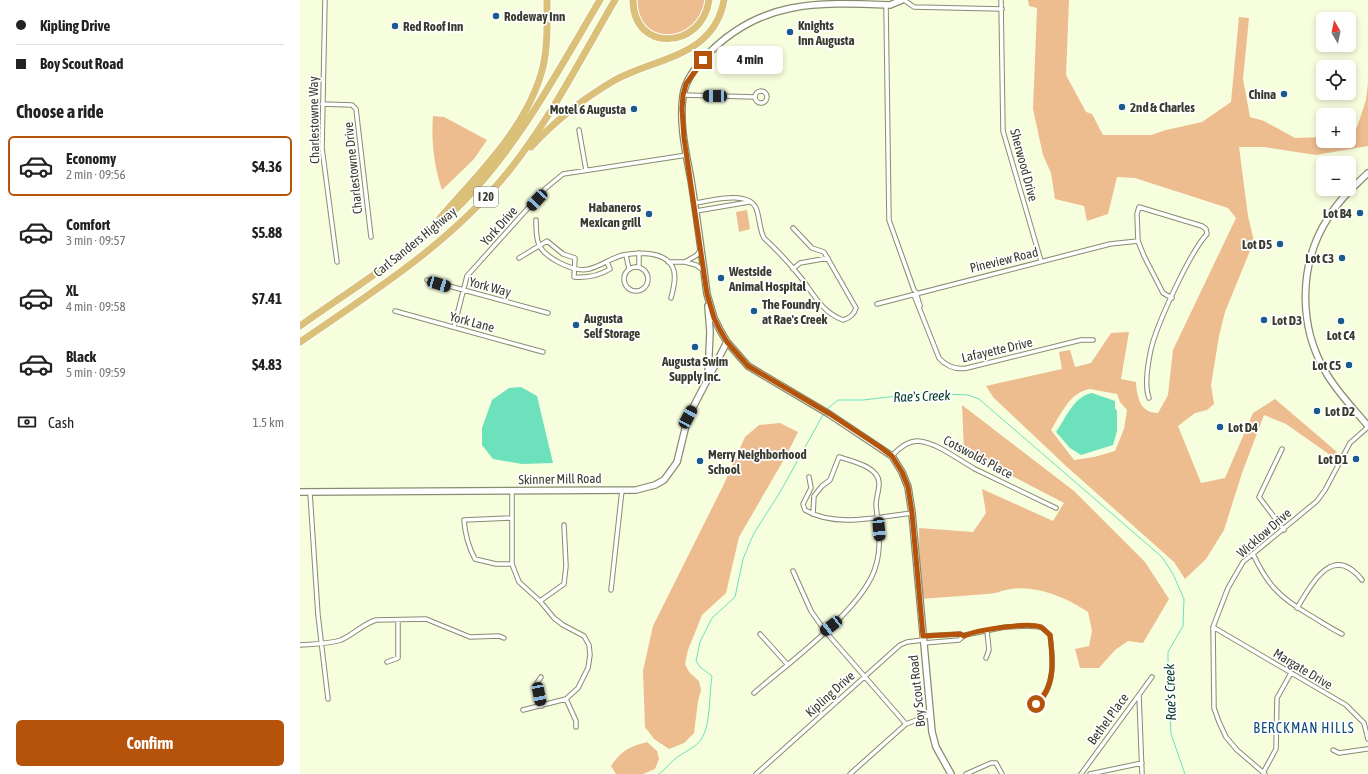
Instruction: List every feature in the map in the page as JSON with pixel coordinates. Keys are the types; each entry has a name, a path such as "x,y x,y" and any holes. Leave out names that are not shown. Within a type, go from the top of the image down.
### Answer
{"highway":[{"path":"424,237 493,157 531,100 539,79 545,55 547,0"},
{"name":"Carl Sanders Highway","path":"300,326 424,237 462,203 511,146 535,110 600,0"},
{"name":"Carl Sanders Highway","path":"300,342 434,246 465,219 508,172 541,126 615,0"},
{"path":"633,0 635,16 640,25 651,35 667,39 682,37 697,27 705,15 709,0"},
{"path":"508,172 559,119 604,87 641,67 690,50 698,45 713,29 723,2"}],"street":[{"name":"Charlestowne Way","path":"325,0 322,148 337,262"},
{"name":"Boy Scout Road","path":"903,0 894,4 886,5 796,4 757,15 735,28 712,49 693,71 683,95 682,109 687,155 707,294 714,318 727,342 748,366 830,414 892,456 902,472 908,487 912,513 930,715 936,747 951,774"},
{"path":"903,0 914,7 1002,9"},
{"name":"Sherwood Drive","path":"1001,0 1003,131 1041,261"},
{"path":"886,5 889,220 916,295"},
{"path":"683,95 755,97"},
{"name":"Charlestowne Drive","path":"322,104 352,105 356,109 371,237"},
{"path":"579,130 586,170"},
{"name":"York Drive","path":"454,327 467,276 546,188 563,174 687,155"},
{"path":"1368,173 1342,199 1324,223 1311,257 1305,291 1308,326 1321,364 1336,388 1368,426"},
{"path":"694,203 737,197 749,202 756,209 761,232 764,238 793,269 811,294 828,312 843,320 854,314 856,308 824,252 812,248 793,228"},
{"path":"696,211 749,202"},
{"path":"1149,398 1146,391 1151,350 1172,298 1201,240 1207,234 1206,230 1202,226 1139,207 1137,214 1138,240 1144,256 1163,293 1172,298"},
{"path":"536,220 542,250 556,261 575,268 587,270 626,255 639,253 660,257 668,262 674,270 674,285 671,298"},
{"name":"Pineview Road","path":"877,304 1110,244 1138,240"},
{"path":"518,258 548,241 563,254 575,258 574,277 584,277 606,271 610,269 607,262"},
{"path":"685,262 697,254 701,247"},
{"path":"639,253 639,267"},
{"path":"626,255 629,269"},
{"path":"793,269 800,263 828,258"},
{"path":"668,262 685,262 696,265 704,273"},
{"path":"639,267 645,271 648,280 646,286 637,290 630,289 625,282 625,275 629,269 639,267"},
{"name":"York Way","path":"427,280 548,313"},
{"path":"707,294 710,332 708,376"},
{"name":"Lafayette Drive","path":"916,295 939,358 945,364 955,369 967,368 1081,340 1093,340"},
{"name":"York Lane","path":"396,311 543,352"},
{"name":"Skinner Mill Road","path":"300,492 646,489 664,480 677,462 685,426 708,376 727,342"},
{"name":"Wicklow Drive","path":"1264,774 1237,750 1226,737 1214,708 1213,627 1219,608 1236,573 1244,562 1317,501 1325,490 1350,443 1368,426"},
{"name":"Cotswolds Place","path":"892,456 900,447 907,444 916,441 929,443 975,468 1056,508"},
{"path":"1282,450 1259,497 1284,530"},
{"path":"754,693 838,621 867,587 874,574 880,542 876,495 879,483 878,476 872,470 839,457 830,480 822,486 814,496 813,514"},
{"path":"809,476 811,488 803,504 805,510 813,514 832,520 912,513"},
{"path":"611,590 622,490"},
{"path":"512,491 512,564 519,582 563,625 584,636 589,645 590,655 588,668 578,688 566,699 523,710"},
{"path":"310,493 318,615 323,642 328,699"},
{"path":"512,518 464,520 465,533 475,559 496,564 512,564"},
{"path":"540,601 564,584 566,566 564,525"},
{"path":"1253,554 1263,575 1271,586 1297,608 1342,634"},
{"path":"1297,608 1320,574 1328,566 1338,564 1354,569 1362,580"},
{"path":"793,570 811,611 825,631 866,676 906,724"},
{"path":"300,645 342,639 369,622 376,620 426,619 470,637 499,636 504,638"},
{"path":"387,662 398,658 398,620"},
{"name":"Kipling Drive","path":"923,640 959,640 964,636 1005,627 1041,627 1050,635 1051,679 1042,700 1036,704"},
{"name":"Margate Drive","path":"1213,627 1351,709 1364,722 1368,739"},
{"path":"986,658 989,650 987,631"},
{"path":"760,634 787,664"},
{"name":"Kipling Drive","path":"756,774 900,645 907,642 960,634 964,636"},
{"path":"1264,774 1276,749 1277,698 1291,673"},
{"path":"541,677 537,683 542,706"},
{"name":"Bethel Place","path":"1081,774 1152,677"},
{"path":"1139,695 1142,774"},
{"path":"566,699 576,721 576,727"},
{"path":"850,774 906,724 930,715"},
{"path":"1333,750 1339,753 1368,749"},
{"path":"966,774 991,763 996,763 1002,774"},
{"path":"1090,774 1142,763"}],"shaded area":[{"path":"637,0 705,0 700,15 691,26 680,33 668,35 657,33 647,27 640,16"},
{"path":"1028,0 1069,0 1066,75 1086,112 1092,114 1103,135 1151,135 1202,122 1231,102 1239,17 1249,18 1243,79 1250,117 1264,121 1295,138 1316,137 1316,148 1356,148 1356,128 1366,100 1368,83 1368,146 1316,155 1264,147 1239,147 1248,216 1254,241 1225,312 1219,336 1211,385 1214,404 1207,410 1195,413 1178,426 1201,483 1225,478 1253,413 1275,399 1337,452 1333,457 1286,424 1264,415 1242,473 1224,530 1206,559 1185,579 1174,562 1066,466 993,397 986,386 1062,369 1059,352 1070,350 1075,367 1091,363 1111,333 1129,332 1121,379 1136,382 1137,393 1143,407 1152,412 1158,413 1168,395 1173,350 1236,218 1228,208 1135,178 1117,177 1108,214 1087,221 1084,206 1055,199 1051,173 1043,155 1033,109 1037,8 1029,6","holes":["1090,389 1117,394 1120,402 1127,410 1124,429 1115,451 1094,457 1074,460 1051,430 1062,411 1077,394 1083,391"]},
{"path":"433,116 444,117 487,140 474,159 442,190 434,153 432,134"},
{"path":"747,210 750,229 739,232 736,212"},
{"path":"521,387 537,396 553,463 522,464 493,459 482,445 482,428 492,400 509,388"},
{"path":"1092,393 1115,401 1115,408 1117,411 1117,431 1113,445 1081,455 1070,448 1056,432 1075,403 1080,398"},
{"path":"962,405 1074,491 1145,562 1169,599 1143,643 1128,641 1115,650 1099,668 1080,668 1075,649 1089,646 1092,631 1088,612 1071,602 1041,591 1021,588 990,594 920,599 919,528 973,532 986,513 982,489 1053,521 1064,503 964,451"},
{"path":"780,423 798,432 786,456 739,537 726,593 702,615 688,650 685,664 689,672 699,681 701,690 694,733 684,743 669,749 654,739 645,727 643,671 653,626 723,486 745,437 759,425"},
{"path":"647,742 657,751 659,759 655,769 643,774 616,774 611,766 619,756 626,750"}],"waterway":[{"name":"Rae's Creek","path":"826,410 838,400 863,400 923,393 968,395 979,399 1162,557 1173,574 1184,599 1183,626 1168,652 1168,671 1171,734 1185,774"},
{"name":"Rae's Creek","path":"659,774 675,759 696,745 705,732 712,676 700,667 696,661 700,642 712,618 735,597 743,559 754,533 779,494 824,413"}],"place":[{"name":"Rodeway Inn","path":"496,16"},
{"name":"Red Roof Inn","path":"395,26"},
{"name":"Knights Inn Augusta","path":"790,32"},
{"name":"China","path":"1284,94"},
{"name":"2nd & Charles","path":"1122,107"},
{"name":"Motel 6 Augusta","path":"634,109"},
{"name":"Lot B4","path":"1360,213"},
{"name":"Habaneros Mexican grill","path":"649,214"},
{"name":"Lot D5","path":"1280,244"},
{"name":"Lot C3","path":"1342,258"},
{"name":"Westside Animal Hospital","path":"721,278"},
{"name":"The Foundry at Rae's Creek","path":"754,311"},
{"name":"Lot D3","path":"1264,320"},
{"name":"Lot C4","path":"1341,321"},
{"name":"Augusta Self Storage","path":"576,325"},
{"name":"Augusta Swim Supply Inc.","path":"695,347"},
{"name":"Lot C5","path":"1349,365"},
{"name":"Lot D2","path":"1317,411"},
{"name":"Lot D4","path":"1220,427"},
{"name":"Lot D1","path":"1356,459"},
{"name":"Merry Neighborhood School","path":"700,461"}],"district":[{"name":"BERCKMAN HILLS","path":"1304,728"}],"route":[{"path":"703,60 693,71 686,84 683,95 682,109 684,138 707,294 714,318 720,330 727,342 748,366 830,414 892,456 902,472 908,487 912,513 923,636 960,634 964,636 1005,627 1027,626 1041,627 1050,635 1051,679 1048,690 1042,700 1036,704"}]}
